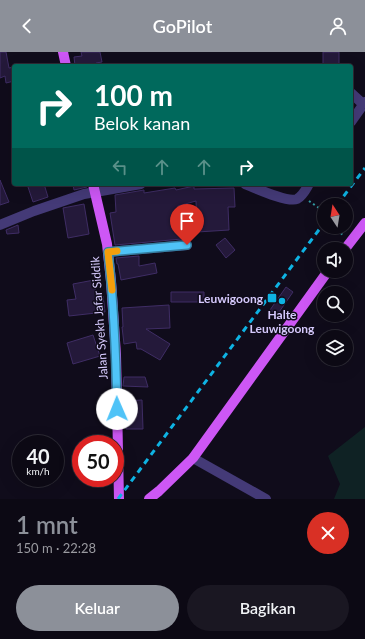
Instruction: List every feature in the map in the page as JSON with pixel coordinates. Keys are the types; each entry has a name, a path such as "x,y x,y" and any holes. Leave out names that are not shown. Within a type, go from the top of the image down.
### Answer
{"main road":[{"path":"63,52 66,64"},
{"name":"Jalan Syekh Jafar Siddik","path":"94,188 108,252 111,281 116,355 119,499"},
{"path":"350,242 365,223"},
{"path":"149,499 193,458 323,278"}],"street":[{"path":"353,95 364,103 353,119"},
{"path":"0,224 94,188 118,186"},
{"path":"250,186 292,200 302,195 308,186"},
{"path":"108,252 187,245"},
{"path":"193,458 266,499"}],"path":[{"path":"302,195 317,206"},
{"path":"339,234 346,242"}],"green space":[{"path":"365,427 365,499 334,499 340,484 328,456"}],"building":[{"path":"0,52 6,52 9,68 12,67 12,82 6,83 5,76 0,78"},
{"path":"81,52 100,52 102,62 96,64 75,64 74,57 82,56"},
{"path":"323,52 339,52 339,64 323,64"},
{"path":"0,180 9,202 0,205"},
{"path":"28,186 45,186 48,197 33,202"},
{"path":"73,186 87,186 87,187 74,190"},
{"path":"194,186 194,189 234,188 235,207 228,207 229,230 197,232 196,201 178,206 182,239 115,245 110,213 116,212 115,195 144,190 144,193 175,188 176,190"},
{"path":"84,204 89,234 68,238 63,208"},
{"path":"18,225 19,233 7,234 6,230"},
{"path":"225,238 235,250 226,258 216,245"},
{"path":"139,256 139,266 155,263 157,273 121,280 116,258"},
{"path":"94,280 96,297 103,296 105,312 69,316 67,300 76,299 73,284"},
{"name":"Halte Leuwigoong","path":"286,287 293,292 277,315 270,310"},
{"path":"171,292 204,292 204,302 171,302"},
{"path":"169,305 170,328 146,329 170,344 160,360 141,349 137,349 136,342 124,344 122,308"},
{"path":"93,335 100,356 73,364 67,343"},
{"path":"124,377 145,377 148,387 123,386"},
{"path":"142,400 143,429 126,429 124,401"}],"railway":[{"path":"353,184 365,168"},
{"path":"342,198 351,186"},
{"path":"118,499 317,232"}],"slow traffic":[{"path":"112,290 108,252 117,251"}],"place":[{"name":"Leuwigoong","path":"272,298"},
{"name":"Halte Leuwigoong","path":"282,301"}],"route":[{"path":"117,409 116,355 108,252 187,245"}]}
